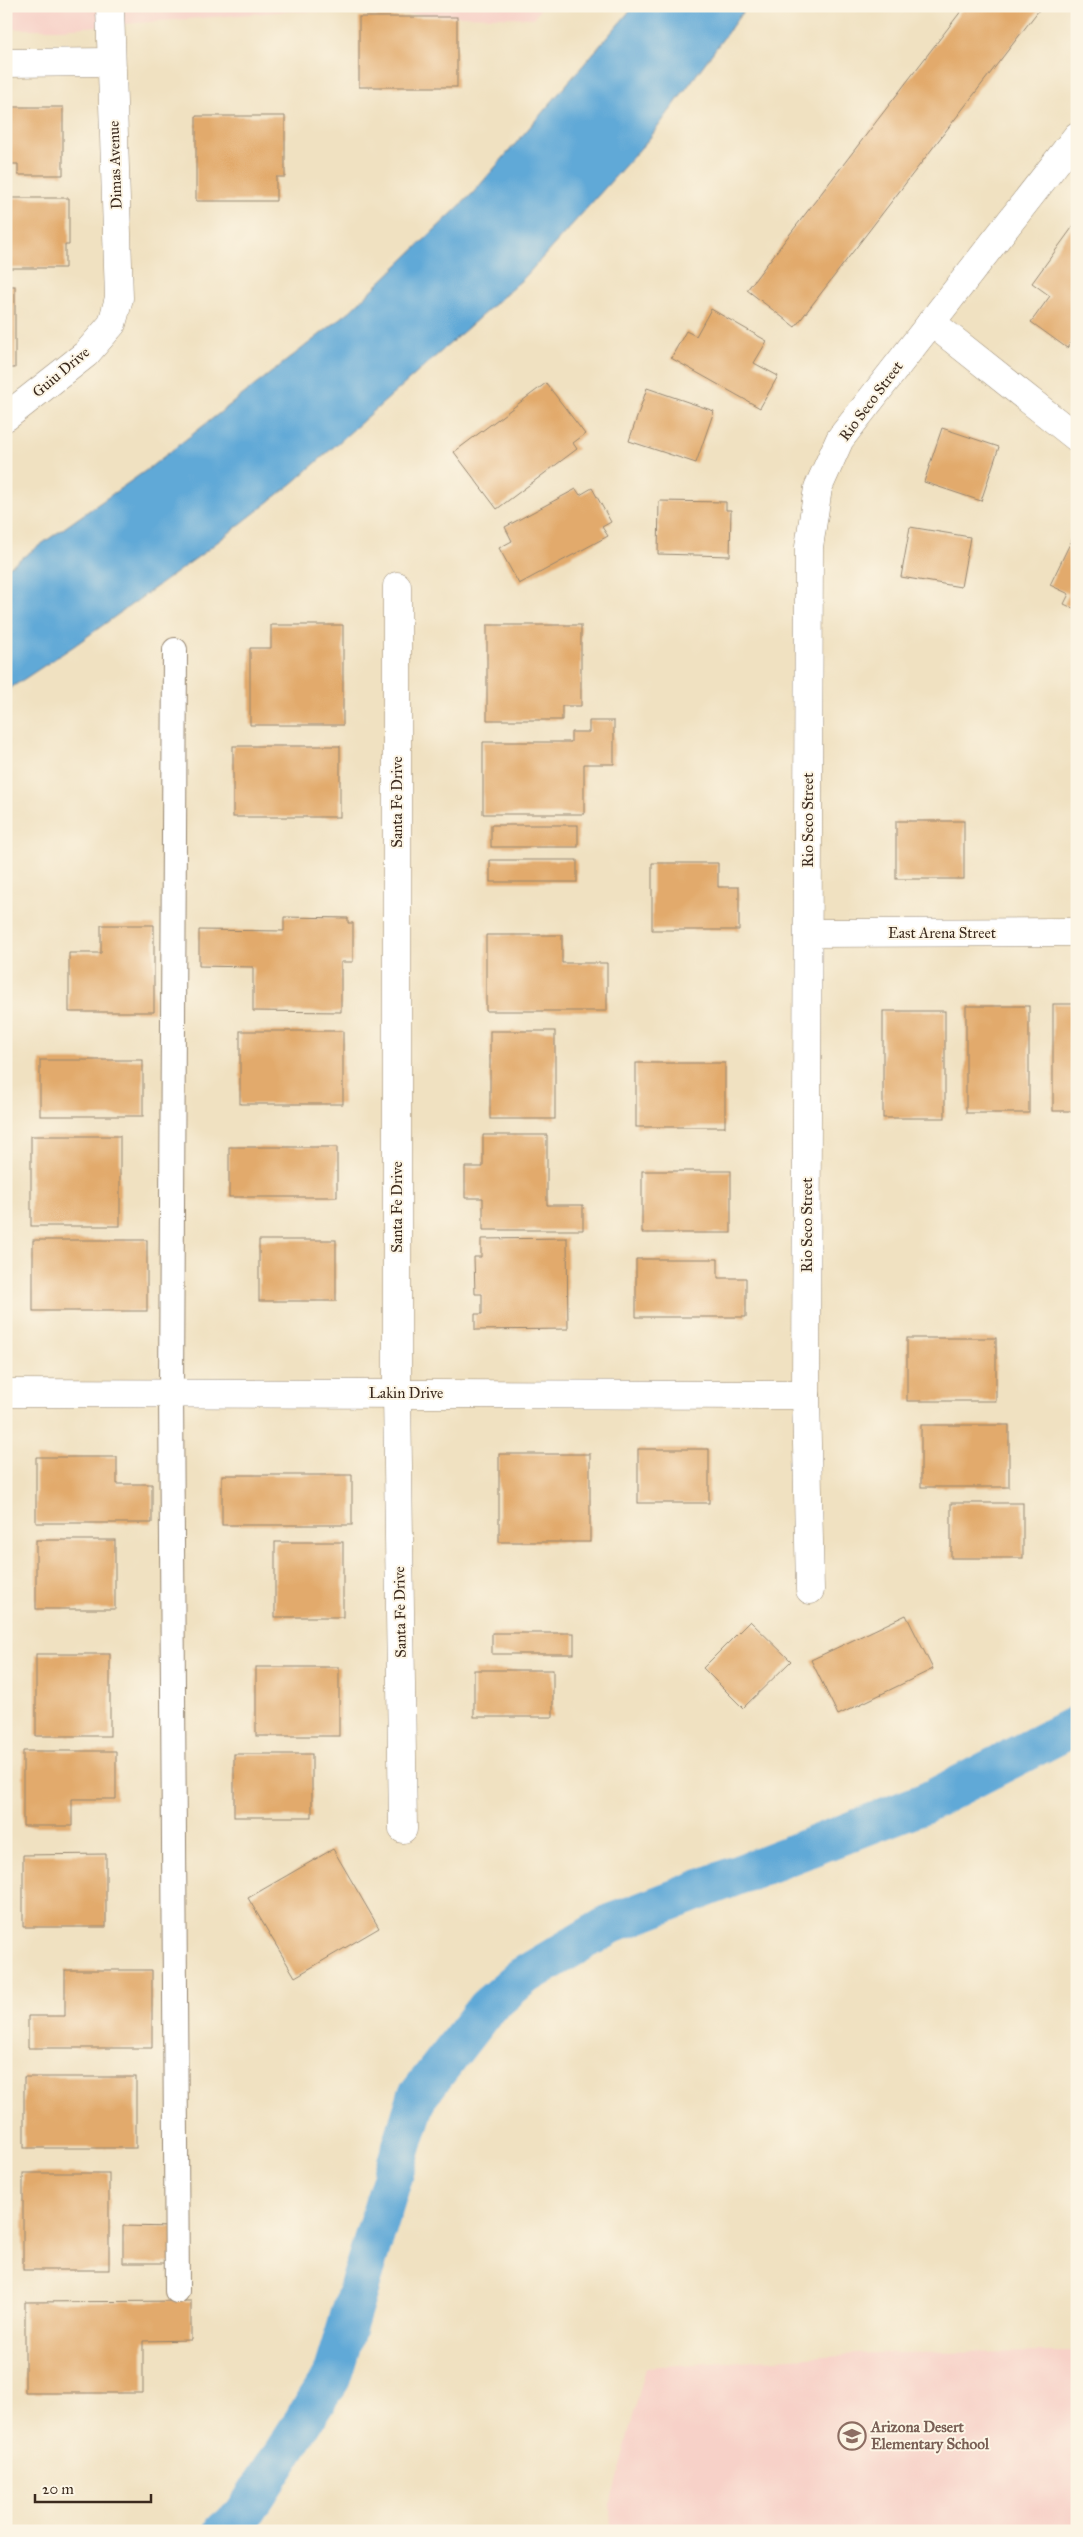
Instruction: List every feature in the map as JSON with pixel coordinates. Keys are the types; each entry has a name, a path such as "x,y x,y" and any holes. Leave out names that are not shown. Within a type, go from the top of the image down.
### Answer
{"street":[{"name":"Dimas Avenue","path":"110,6 120,298 112,324"},
{"path":"6,63 111,62"},
{"name":"Rio Seco Street","path":"810,1590 806,1395 809,547 818,488 840,439 1077,136"},
{"path":"932,322 1077,438"},
{"name":"Guiu Drive","path":"6,417 86,354 112,324"},
{"name":"Santa Fe Drive","path":"397,586 397,1393 403,1829"},
{"name":"East Arena Street","path":"808,934 1077,932"},
{"name":"Lakin Drive","path":"6,1393 806,1395"}],"lane":[{"path":"176,650 171,1392 177,2291"}],"shaded area":[{"path":"6,6 542,6 534,18 290,11 61,29 6,29"},
{"name":"Arizona Desert Elementary School","path":"1077,2352 1077,2531 611,2531 610,2504 646,2367 872,2353"}],"water":[{"path":"634,6 747,6 649,139 525,277 293,483 202,554 74,646 6,691 6,569 148,469 350,311 473,193"}],"building":[{"path":"965,6 1042,6 795,327 747,290"},
{"path":"359,17 457,17 457,87 359,87"},
{"path":"6,107 63,107 63,175 18,175 18,164 6,164"},
{"path":"196,116 285,116 285,177 276,177 276,201 196,201"},
{"path":"6,198 69,198 69,245 65,245 65,268 6,268"},
{"path":"1077,221 1077,334 1067,348 1031,322 1050,296 1032,283"},
{"path":"6,286 15,286 15,368 6,368"},
{"path":"711,309 767,341 754,363 778,376 760,408 671,358 686,331 696,336"},
{"path":"546,383 585,434 573,443 577,449 497,509 454,452"},
{"path":"647,388 714,411 696,463 629,441"},
{"path":"942,428 999,447 981,501 924,482"},
{"path":"592,488 611,522 602,527 608,536 519,584 499,548 512,541 505,527 576,489 580,495"},
{"path":"659,501 726,502 726,510 731,510 730,556 658,554"},
{"path":"910,527 970,537 961,587 901,577"},
{"path":"1077,529 1077,610 1064,604 1069,594 1050,585"},
{"path":"271,625 343,625 343,725 250,725 250,648 271,648"},
{"path":"487,625 581,625 581,706 562,706 562,720 487,720"},
{"path":"589,721 614,721 614,764 584,764 584,814 483,814 483,742 571,742 571,732 589,732"},
{"path":"233,746 340,746 340,817 233,817"},
{"path":"896,821 964,821 964,879 896,879"},
{"path":"491,825 578,825 578,847 491,847"},
{"path":"490,860 577,860 577,882 490,882"},
{"path":"652,863 718,863 718,887 739,887 739,930 652,930"},
{"path":"284,917 348,918 348,923 353,923 353,962 341,962 341,1012 253,1011 253,967 199,966 199,930 284,931"},
{"path":"101,925 154,925 154,1012 69,1012 69,953 101,953"},
{"path":"486,935 562,935 562,963 607,963 607,1011 486,1011"},
{"path":"1053,1004 1077,1004 1077,1111 1053,1111"},
{"path":"966,1006 1029,1006 1029,1113 966,1113"},
{"path":"883,1011 945,1011 945,1118 883,1118"},
{"path":"240,1031 343,1031 343,1104 240,1104"},
{"path":"490,1031 555,1031 555,1119 490,1119"},
{"path":"40,1060 143,1060 143,1116 40,1116"},
{"path":"636,1063 725,1063 725,1127 636,1127"},
{"path":"483,1135 547,1135 547,1205 583,1205 583,1230 483,1230 483,1198 465,1198 465,1167 483,1167"},
{"path":"31,1136 120,1136 120,1226 31,1226"},
{"path":"229,1147 337,1147 337,1197 229,1197"},
{"path":"642,1171 731,1171 731,1233 642,1233"},
{"path":"567,1238 568,1329 475,1330 475,1314 482,1314 482,1294 475,1294 474,1257 481,1257 481,1239"},
{"path":"33,1240 147,1240 147,1311 33,1311"},
{"path":"259,1240 336,1240 336,1301 259,1301"},
{"path":"636,1259 718,1259 718,1278 746,1278 746,1317 636,1317"},
{"path":"907,1338 996,1338 996,1401 907,1401"},
{"path":"921,1425 1009,1425 1009,1487 921,1487"},
{"path":"638,1449 709,1449 709,1503 638,1503"},
{"path":"499,1454 590,1454 590,1542 499,1542"},
{"path":"36,1457 117,1457 117,1484 152,1484 152,1523 36,1523"},
{"path":"222,1475 352,1475 352,1525 222,1525"},
{"path":"951,1503 1023,1503 1023,1558 951,1558"},
{"path":"36,1540 115,1540 115,1609 36,1609"},
{"path":"275,1542 343,1542 343,1617 275,1617"},
{"path":"906,1615 933,1669 838,1715 811,1660"},
{"path":"750,1621 791,1661 743,1708 703,1668"},
{"path":"492,1633 574,1633 574,1654 492,1654"},
{"path":"36,1654 110,1654 110,1736 36,1736"},
{"path":"256,1667 339,1667 339,1736 256,1736"},
{"path":"474,1670 553,1670 553,1717 474,1717"},
{"path":"23,1751 116,1751 116,1799 72,1799 72,1826 23,1826"},
{"path":"234,1754 312,1754 312,1817 234,1817"},
{"path":"333,1849 379,1928 295,1977 248,1898"},
{"path":"106,1854 106,1927 23,1927 23,1855"},
{"path":"65,1970 152,1970 152,2048 28,2048 28,2016 65,2016"},
{"path":"24,2077 136,2077 136,2148 24,2148"},
{"path":"23,2173 109,2173 109,2270 23,2270"},
{"path":"123,2226 174,2227 173,2263 123,2263"},
{"path":"191,2301 191,2340 143,2341 143,2393 25,2393 25,2302"}],"waterway":[{"path":"224,2531 244,2514 331,2378 417,2097 486,2008 522,1977 611,1924 927,1802 1077,1725"}],"place":[{"name":"Arizona Desert Elementary School","path":"852,2436"}]}
